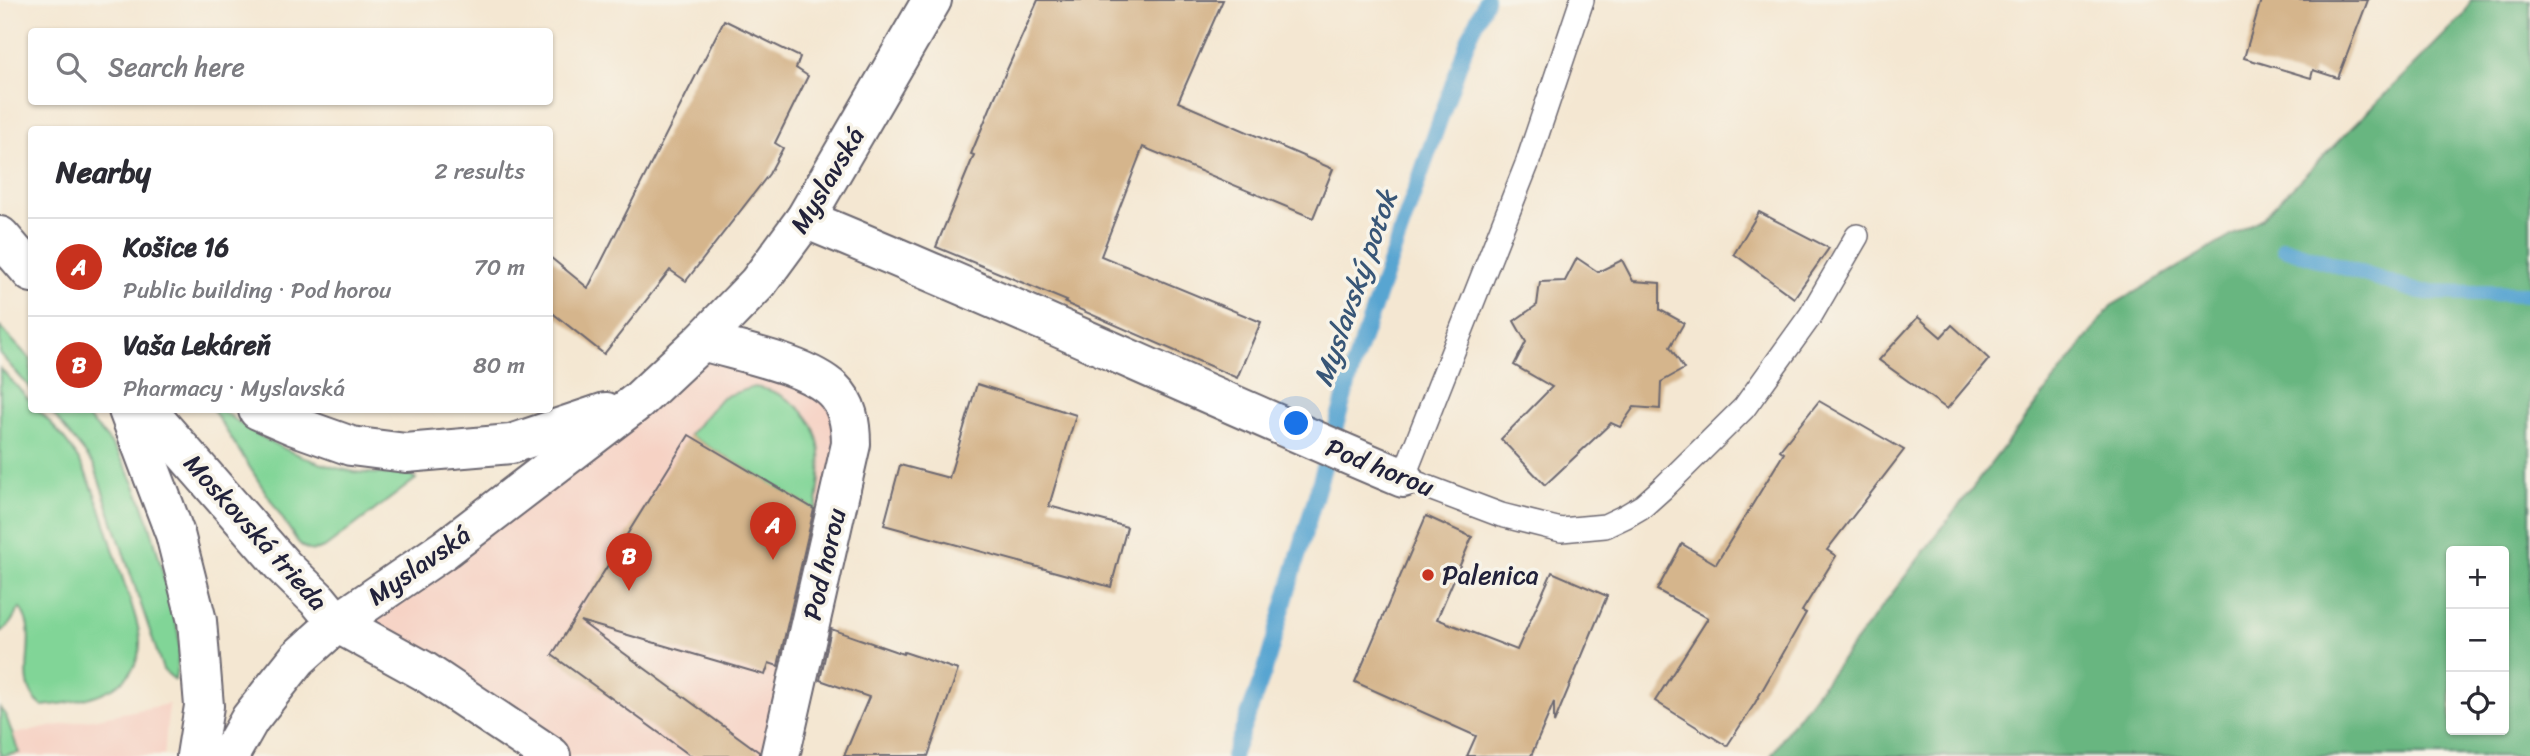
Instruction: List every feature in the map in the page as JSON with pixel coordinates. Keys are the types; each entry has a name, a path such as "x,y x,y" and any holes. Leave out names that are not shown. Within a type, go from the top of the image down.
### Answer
{"street":[{"name":"Myslavská","path":"229,756 250,719 291,667 337,623 445,548 638,401 758,283 805,219 932,0"},
{"name":"Pod horou","path":"805,219 917,265 1403,478"},
{"path":"0,236 28,268"},
{"name":"Pod horou","path":"702,341 778,363 814,377 833,390 846,408 851,426 851,444 780,756"},
{"name":"Myslavská","path":"265,413 351,446 406,453 443,452 511,444 638,401"},
{"name":"Moskovská trieda","path":"129,413 176,534 197,621 204,706 196,756"},
{"name":"Moskovská trieda","path":"150,413 284,567 337,623"},
{"path":"337,623 424,671 551,756"}],"lane":[{"path":"1403,478 1527,164 1582,0"},
{"name":"Pod horou","path":"1403,478 1501,515 1561,530 1605,526 1626,516 1643,506 1663,488 1744,408 1805,325 1857,236"}],"shaded area":[{"path":"702,341 846,408 780,756 552,756 337,623"},
{"path":"169,704 164,756 10,756 19,753 14,734"}],"green space":[{"path":"2471,0 2530,0 2530,756 1771,756 1788,730 2111,306 2262,218 2463,16"},
{"path":"0,327 28,357 28,386 0,354"},
{"path":"0,368 28,399 28,413 41,413 61,435 81,464 98,503 133,608 140,648 130,673 113,688 77,701 42,706 33,696 28,684 29,633 20,608 0,633"},
{"path":"754,387 789,400 805,414 813,426 820,453 816,511 689,435 722,397"},
{"path":"52,413 83,413 113,446 132,480 149,522 178,631 180,649 175,680 163,670 94,465"},
{"path":"215,413 226,413 268,440 320,463 355,472 409,474 416,479 326,547 314,551 297,541"},
{"path":"0,708 6,716 19,753 0,756"}],"building":[{"path":"1038,0 1223,0 1178,102 1333,169 1313,218 1143,147 1101,256 1261,322 1237,378 1065,303 1067,301 936,247 974,155 971,154"},
{"path":"2261,0 2368,0 2338,78 2313,70 2311,78 2244,58"},
{"path":"724,20 800,57 796,68 808,76 775,143 783,148 769,174 686,281 670,270 604,354 553,313 553,259 588,288"},
{"path":"1759,212 1829,248 1794,298 1734,254"},
{"path":"1577,258 1598,272 1622,260 1633,281 1660,283 1660,310 1684,323 1670,347 1684,369 1661,382 1660,409 1634,407 1620,427 1611,423 1545,485 1501,439 1552,387 1514,365 1526,342 1514,321 1537,305 1540,282 1565,281"},
{"path":"1918,317 1941,337 1952,325 1989,359 1947,409 1879,360"},
{"path":"977,384 1076,415 1049,506 1127,527 1111,587 884,525 900,465 949,478"},
{"path":"1819,401 1904,450 1827,550 1836,556 1802,611 1806,613 1755,703 1727,746 1655,701 1708,618 1657,590 1682,544 1716,564 1784,453 1780,450"},
{"path":"689,435 814,509 778,666 769,663 765,675 580,621 759,752 759,756 691,756 552,655"},
{"path":"1426,516 1472,537 1437,619 1517,650 1552,572 1607,596 1554,723 1554,702 1531,756 1467,756 1476,736 1355,682"},
{"path":"831,629 958,670 928,756 844,756 869,697 820,680"}],"waterway":[{"name":"Myslavský potok","path":"1233,756 1265,670 1354,364 1467,43 1486,0"},
{"path":"2284,248 2419,292 2530,294"}],"place":[{"name":"Košice 16","path":"773,560"},
{"name":"Palenica","path":"1428,575"},
{"name":"Vaša Lekáreň","path":"629,591"}]}
